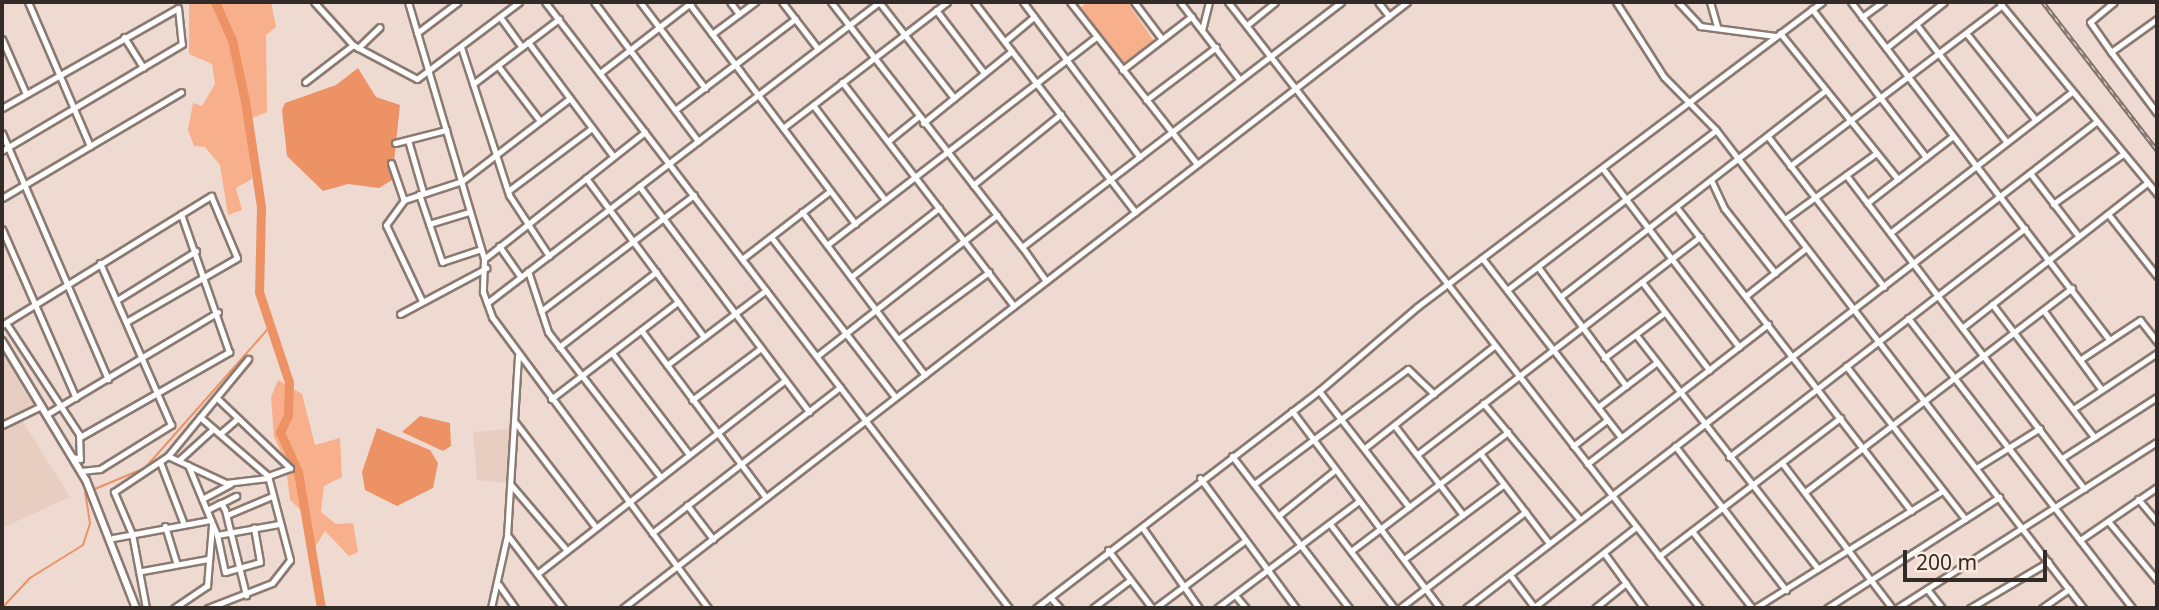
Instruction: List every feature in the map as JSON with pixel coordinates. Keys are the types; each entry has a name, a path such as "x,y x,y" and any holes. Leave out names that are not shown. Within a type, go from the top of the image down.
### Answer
{"main road":[{"path":"2,341 86,480 113,538 136,608"}],"street":[{"path":"28,2 90,146"},
{"path":"314,2 356,47 418,79 519,2"},
{"path":"408,2 484,259 487,303 518,355 708,608"},
{"path":"417,33 458,2"},
{"path":"545,2 1009,608"},
{"path":"594,2 698,141"},
{"path":"639,2 705,88"},
{"path":"600,73 690,2 855,224"},
{"path":"730,2 739,14"},
{"path":"712,34 755,2"},
{"path":"782,2 818,49"},
{"path":"831,2 1046,281"},
{"path":"487,303 879,2 954,98"},
{"path":"783,128 947,2"},
{"path":"974,2 1135,212"},
{"path":"1023,2 1140,157"},
{"path":"1080,2 1072,4 1197,164"},
{"path":"1134,2 1162,39"},
{"path":"1180,2 1239,79"},
{"path":"1202,30 1209,2"},
{"path":"1228,2 1700,608"},
{"path":"1247,26 1275,2"},
{"path":"1022,247 1341,2"},
{"path":"1378,2 1389,16"},
{"path":"623,608 1408,2"},
{"path":"1616,2 1664,77 1691,100 1716,130 2083,608"},
{"path":"1678,2 1700,26 1778,34 1898,179"},
{"path":"1710,2 1717,26"},
{"path":"1036,608 1108,550 1142,527 1200,478 1319,391 1448,284 1822,2"},
{"path":"1851,2 2109,339"},
{"path":"1863,17 1882,2"},
{"path":"1886,48 1944,2"},
{"path":"2114,2 2090,22 2157,113"},
{"path":"1790,166 2001,4 2157,194"},
{"path":"2,108 178,8 182,44 5,149"},
{"path":"1812,9 1926,157"},
{"path":"936,10 984,73"},
{"path":"1122,70 1192,16"},
{"path":"500,17 522,47"},
{"path":"1004,41 1034,17"},
{"path":"473,84 559,19"},
{"path":"675,110 795,19"},
{"path":"2111,52 2157,19"},
{"path":"1916,24 2005,140"},
{"path":"305,82 380,27"},
{"path":"1966,33 2035,119"},
{"path":"124,37 143,68"},
{"path":"827,246 1096,37"},
{"path":"2,39 26,94"},
{"path":"528,42 613,156"},
{"path":"461,47 508,191 525,226 549,256"},
{"path":"1146,100 1216,47"},
{"path":"888,141 954,98 1012,51"},
{"path":"498,66 540,121"},
{"path":"842,82 1014,306"},
{"path":"1560,297 1769,138 1826,90"},
{"path":"2,198 181,92"},
{"path":"1890,233 2005,140 2072,92"},
{"path":"422,302 386,225 404,201 462,181 570,97"},
{"path":"813,105 885,200"},
{"path":"973,185 1061,114"},
{"path":"1466,608 2096,122"},
{"path":"508,191 592,128"},
{"path":"395,143 446,130"},
{"path":"1507,290 1716,130"},
{"path":"484,259 645,132"},
{"path":"2,133 5,149 24,185 108,379"},
{"path":"1867,203 1954,136"},
{"path":"1769,138 1884,286"},
{"path":"408,140 429,223 444,263 481,249"},
{"path":"1785,219 1875,154"},
{"path":"2053,204 2123,154"},
{"path":"391,163 404,201"},
{"path":"1603,169 1739,347"},
{"path":"2030,173 2077,234"},
{"path":"1846,175 2084,489"},
{"path":"586,178 704,337"},
{"path":"1711,180 1724,208 1775,273"},
{"path":"1962,328 2077,234 2147,183"},
{"path":"639,186 809,412"},
{"path":"743,259 830,191"},
{"path":"541,312 694,195"},
{"path":"73,457 80,459 80,437 62,406 4,324 211,196 237,255 126,322"},
{"path":"851,277 939,208"},
{"path":"1677,208 1747,295 1911,511"},
{"path":"429,223 469,212"},
{"path":"802,212 925,375"},
{"path":"80,437 229,352 218,312 181,214"},
{"path":"2108,214 2157,276"},
{"path":"817,356 997,215"},
{"path":"1728,457 2025,228"},
{"path":"2,229 76,398"},
{"path":"771,237 895,397"},
{"path":"1418,454 1700,237"},
{"path":"499,246 521,276"},
{"path":"1747,295 1806,248"},
{"path":"117,300 196,251"},
{"path":"1482,258 1621,437"},
{"path":"81,471 100,469 170,429 157,392 100,264"},
{"path":"1538,267 1626,386"},
{"path":"400,314 486,268"},
{"path":"528,271 541,312 559,347 659,475"},
{"path":"559,347 656,272"},
{"path":"898,339 989,272"},
{"path":"1642,282 1709,370"},
{"path":"1805,492 2072,288"},
{"path":"667,365 766,290"},
{"path":"551,400 678,302"},
{"path":"1992,304 2094,437"},
{"path":"2044,311 2101,389"},
{"path":"47,414 218,312"},
{"path":"1604,358 1664,313"},
{"path":"1908,318 2132,608"},
{"path":"2081,359 2140,320 2157,342"},
{"path":"1587,464 1768,324"},
{"path":"641,331 766,498"},
{"path":"1636,335 1703,425 1818,569"},
{"path":"1366,447 1494,346"},
{"path":"692,400 761,348"},
{"path":"2073,409 2157,352"},
{"path":"612,353 688,453"},
{"path":"491,608 499,585 507,536 518,355"},
{"path":"146,608 142,571 132,534 114,492 169,456 248,359"},
{"path":"1598,407 1657,362"},
{"path":"1846,366 1965,519"},
{"path":"1254,484 1314,442 1343,416 1408,369 1434,394"},
{"path":"537,574 627,499 785,380"},
{"path":"652,533 840,387"},
{"path":"1319,391 1343,416 1409,507"},
{"path":"2062,458 2157,397"},
{"path":"202,499 231,484 268,477 290,468 218,399"},
{"path":"1483,403 1580,520"},
{"path":"2,425 41,406"},
{"path":"1292,411 1440,608"},
{"path":"200,416 213,429 222,432 268,477 288,566 246,595 208,608"},
{"path":"1659,556 1840,418"},
{"path":"222,432 237,419"},
{"path":"1573,446 1607,420"},
{"path":"515,421 594,525"},
{"path":"1394,425 1463,515"},
{"path":"1976,468 2040,428"},
{"path":"179,460 213,429"},
{"path":"1351,551 1508,432"},
{"path":"1782,463 1895,608 2157,442"},
{"path":"1675,446 1786,590"},
{"path":"1480,453 1549,543"},
{"path":"169,456 231,484"},
{"path":"1232,456 1349,608"},
{"path":"159,463 183,522"},
{"path":"188,466 217,535 223,570 236,571 260,561 254,528"},
{"path":"1278,516 1335,470"},
{"path":"1200,478 1243,542 1296,608"},
{"path":"511,485 565,548"},
{"path":"1404,559 1503,485"},
{"path":"2080,540 2157,487"},
{"path":"1692,531 1753,608 1942,491"},
{"path":"207,510 236,496"},
{"path":"227,514 272,496"},
{"path":"1827,608 1999,497"},
{"path":"2138,499 2157,523"},
{"path":"1217,608 1359,501"},
{"path":"222,503 231,532 236,571 246,595"},
{"path":"687,505 713,539"},
{"path":"1330,524 1397,608 1525,512"},
{"path":"2108,521 2157,580"},
{"path":"113,538 183,522 211,522"},
{"path":"174,608 207,586 211,522"},
{"path":"217,535 279,524"},
{"path":"165,526 176,562"},
{"path":"1142,527 1199,608"},
{"path":"1510,575 1534,608 1636,527"},
{"path":"507,536 564,608"},
{"path":"1108,550 1154,608 1243,542"},
{"path":"1604,553 1644,608"},
{"path":"142,571 176,562 208,559"},
{"path":"1970,608 2049,562"},
{"path":"1093,608 1130,580"},
{"path":"1595,608 1626,583"},
{"path":"499,585 515,608"},
{"path":"1927,589 1941,608"},
{"path":"2042,608 2069,589"},
{"path":"1235,595 1246,608"},
{"path":"1051,597 1060,608"}],"shaded area":[{"path":"189,2 271,2 276,27 266,35 267,112 245,121 252,179 236,188 242,210 228,215 220,165 205,147 194,146 188,130 193,103 202,106 215,84 212,64 189,54"},
{"path":"1088,2 1127,2 1154,41 1123,65 1081,7"},
{"path":"358,68 376,97 400,105 392,180 379,188 348,184 323,191 287,156 282,110 285,103 336,85"},
{"path":"2,352 37,409 20,417 70,497 2,528"},
{"path":"278,380 302,394 315,445 340,438 342,477 324,486 321,512 336,524 353,523 358,552 349,556 325,531 310,555 304,513 290,500 285,460 274,437 271,397"},
{"path":"420,416 450,423 451,446 443,451 402,432"},
{"path":"377,428 430,450 438,463 433,488 397,506 365,490 362,472"},
{"path":"511,429 507,483 477,480 473,432"}],"waterway":[{"path":"215,2 232,40 245,101 261,207 259,292 289,382 288,415 280,432 298,472 321,608"},
{"path":"2,608 30,578 83,545 90,523 85,493 145,468 268,329"}],"railway":[{"path":"2043,2 2157,150"}]}
